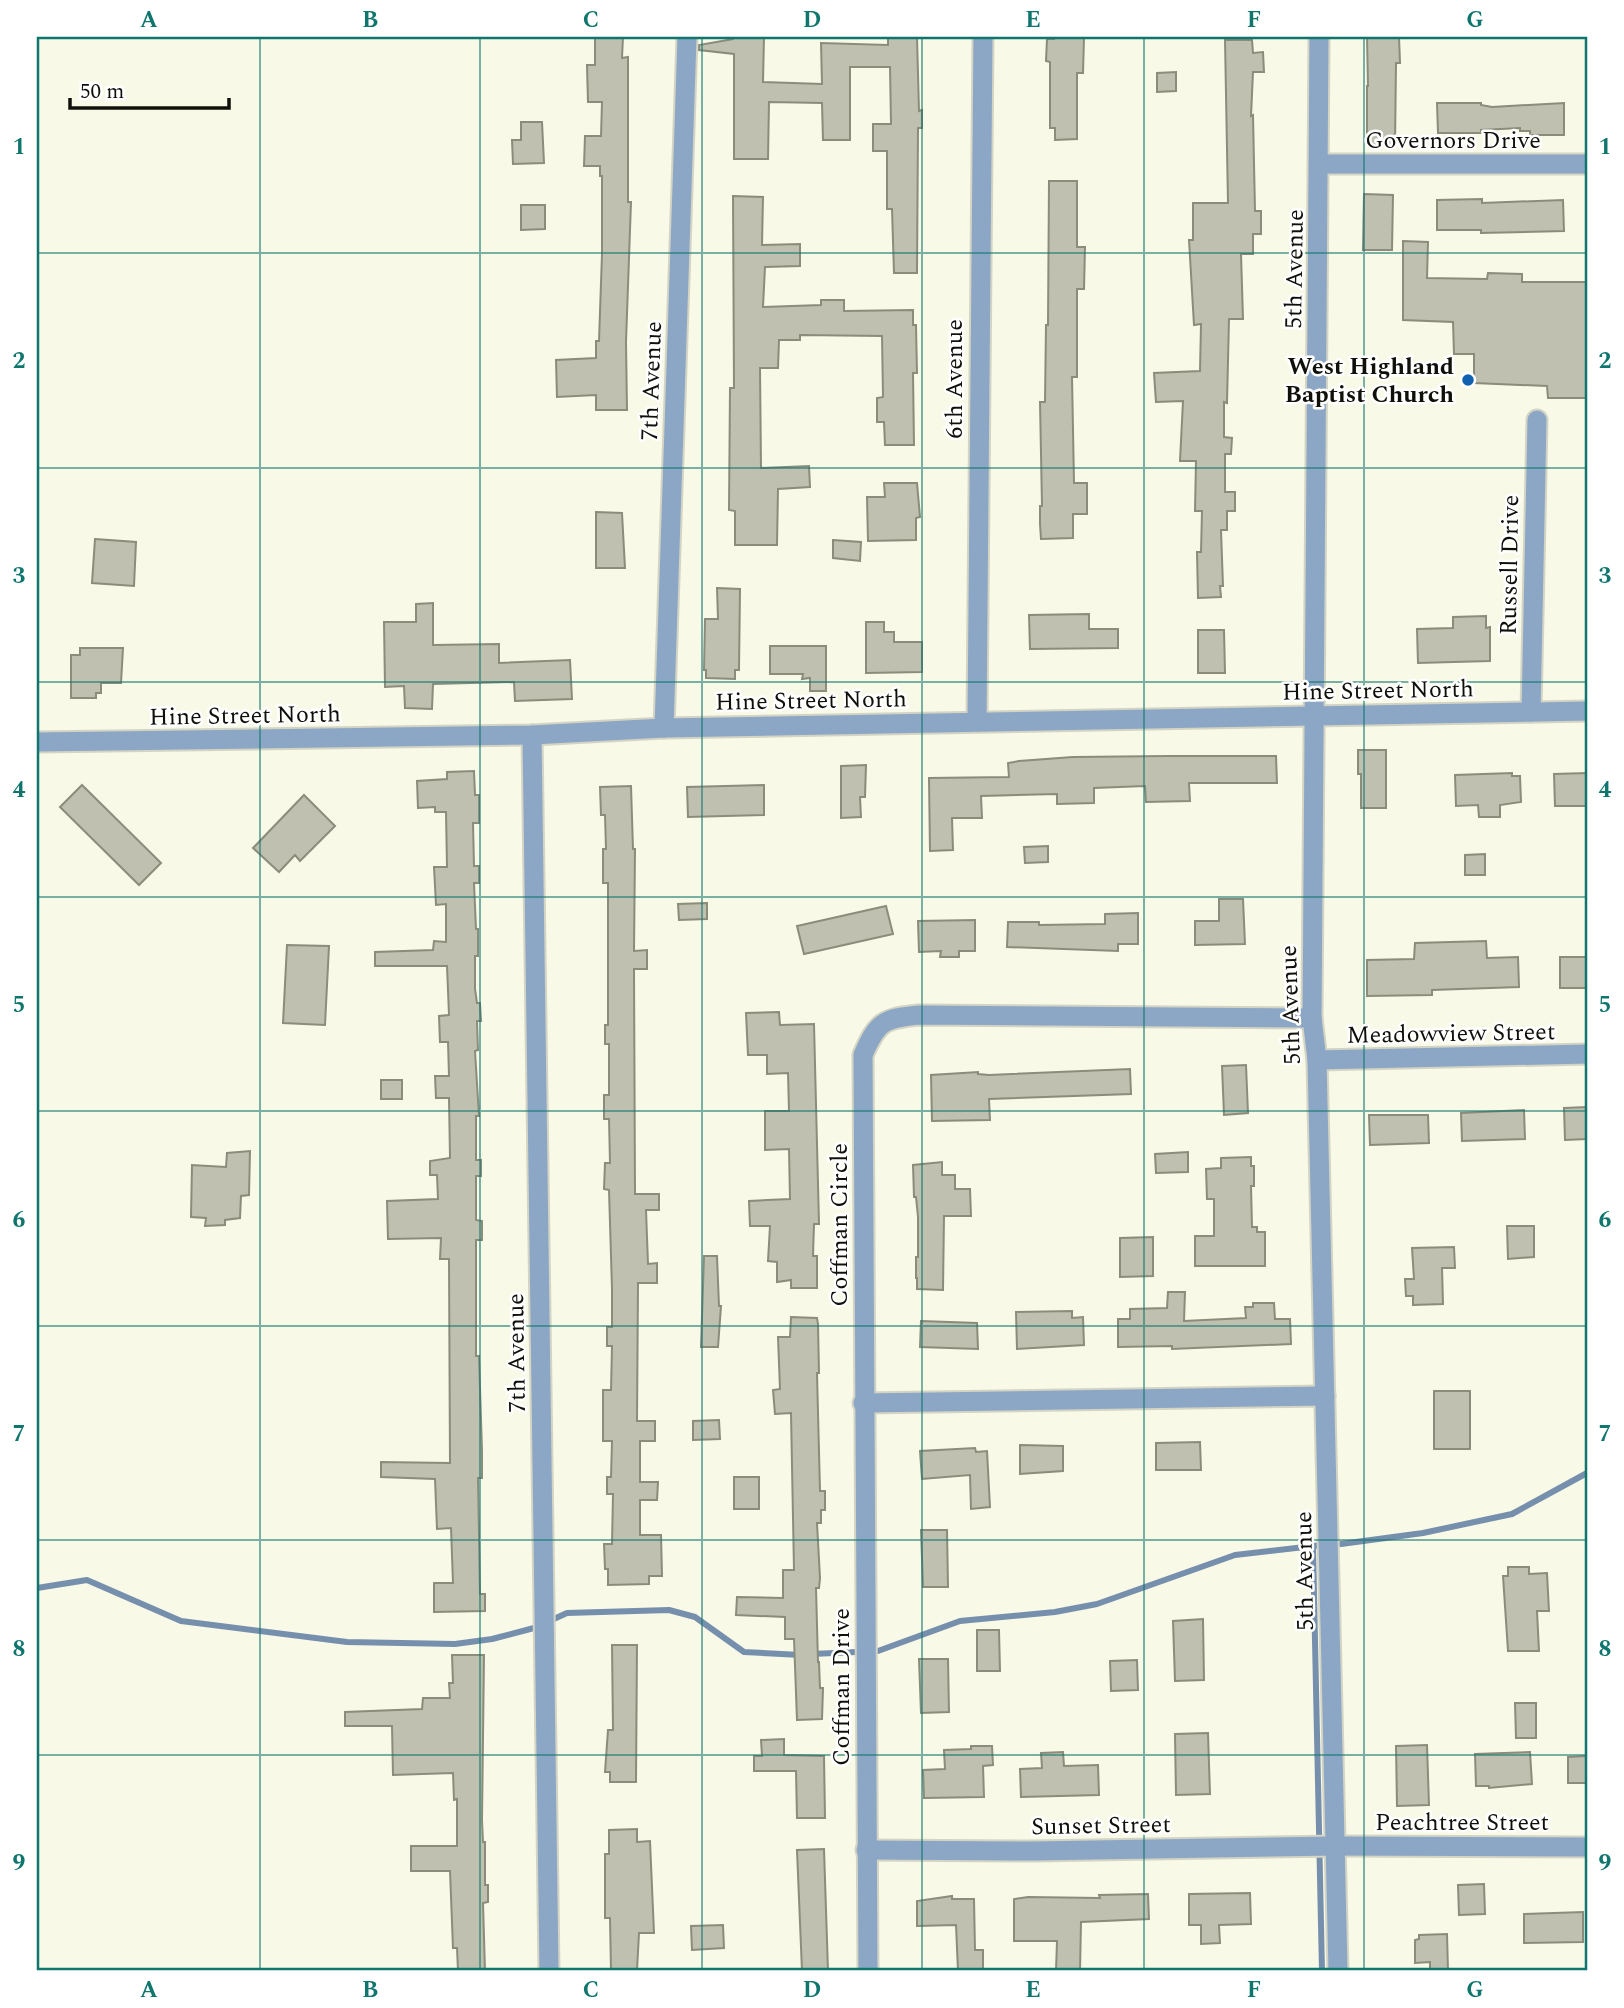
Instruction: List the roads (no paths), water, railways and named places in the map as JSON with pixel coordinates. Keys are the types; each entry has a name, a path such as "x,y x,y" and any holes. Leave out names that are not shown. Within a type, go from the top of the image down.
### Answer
{"street":[{"name":"7th Avenue","path":"664,728 687,37"},
{"name":"6th Avenue","path":"977,721 984,37"},
{"name":"5th Avenue","path":"1319,37 1312,1017 1317,1060 1338,1971"},
{"name":"Governors Drive","path":"1319,164 1587,164"},
{"name":"Russell Drive","path":"1531,712 1537,420"},
{"name":"Hine Street North","path":"37,742 533,735 664,728 1587,711"},
{"name":"7th Avenue","path":"533,735 549,1971"},
{"name":"Coffman Circle","path":"863,1403 863,1055 873,1032 893,1017 919,1015 1312,1017"},
{"name":"Meadowview Street","path":"1317,1060 1587,1054"},
{"path":"863,1403 1325,1396"},
{"name":"Coffman Drive","path":"863,1403 868,1971"},
{"name":"Peachtree Street","path":"1336,1846 1587,1847"},
{"name":"Sunset Street","path":"866,1850 1034,1851 1336,1846"}],"waterway":[{"path":"1341,1544 1423,1533 1512,1514 1587,1473"},
{"path":"812,1654 878,1651 960,1621 1055,1612 1097,1604 1235,1555 1322,1545"},
{"path":"1313,1546 1322,1971"},
{"path":"37,1588 87,1580 181,1621 347,1642 455,1644 492,1639 534,1628 567,1613 669,1610 695,1617 744,1652 801,1655"}],"place":[{"name":"West Highland Baptist Church","path":"1468,380"}]}
